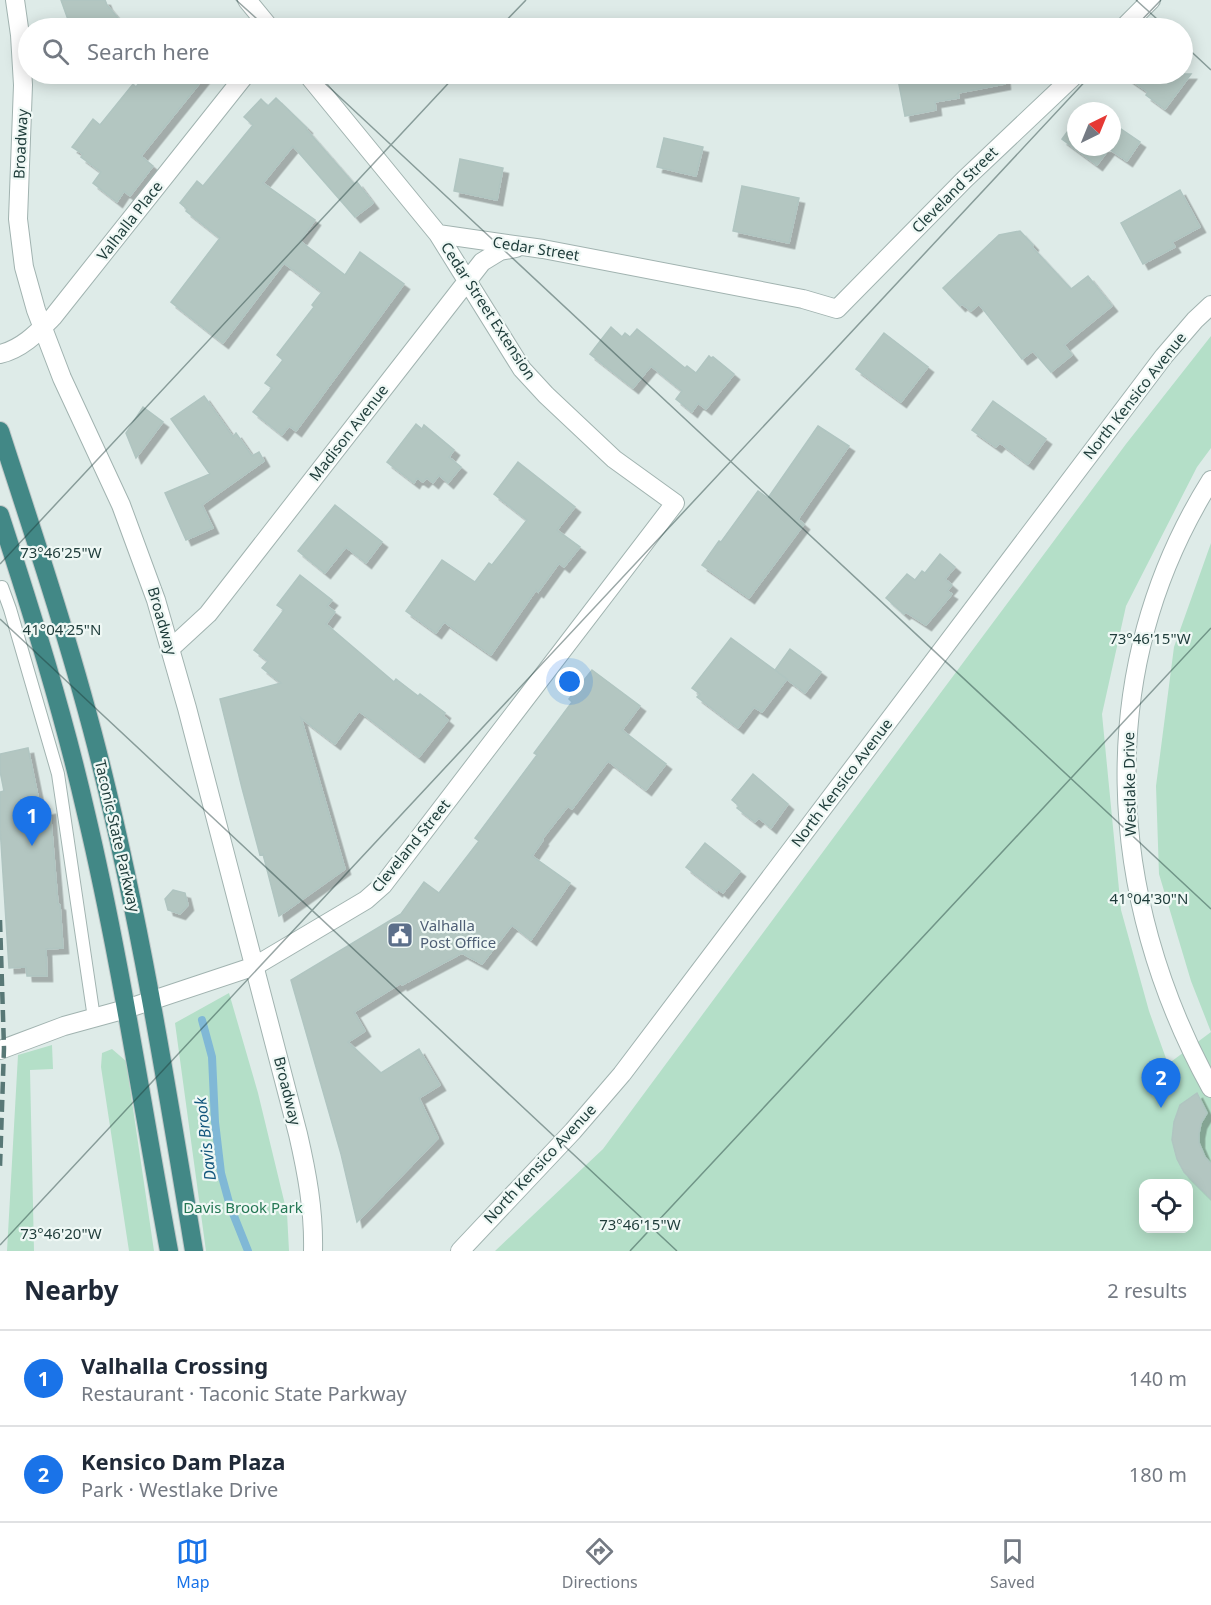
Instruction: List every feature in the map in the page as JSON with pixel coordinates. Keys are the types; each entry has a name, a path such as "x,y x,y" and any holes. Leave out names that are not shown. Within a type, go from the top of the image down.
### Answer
{"highway":[{"name":"Taconic State Parkway","path":"0,431 88,717 133,904 194,1251"},
{"name":"Taconic State Parkway","path":"0,515 75,765 95,851 169,1251"}],"street":[{"name":"Broadway","path":"15,0 18,21"},
{"path":"247,0 262,18"},
{"path":"1133,18 1151,0"},
{"name":"Broadway","path":"23,84 19,235 24,267 62,378 130,528 148,575 170,649 306,1167 312,1209 313,1251"},
{"name":"Valhalla Place","path":"0,354 22,345 43,327 238,84"},
{"path":"315,84 438,234"},
{"name":"Cleveland Street","path":"837,309 965,179 1065,84"},
{"name":"Cedar Street","path":"438,234 543,249 802,299 837,309"},
{"name":"Cedar Street Extension","path":"438,234 522,369 546,395 614,459 675,503"},
{"name":"Madison Avenue","path":"170,649 208,614 482,262 500,251 523,248 543,249"},
{"name":"North Kensico Avenue","path":"460,1251 573,1131 622,1074 1164,356 1211,305"},
{"name":"Westlake Drive","path":"1211,480 1190,516 1172,555 1154,605 1139,655 1130,705 1126,755 1127,805 1141,912 1154,960 1172,1009 1211,1088"},
{"name":"Cleveland Street","path":"0,1050 64,1026 152,1002 255,966 366,900 383,885 675,503"}],"lane":[{"path":"2,587 58,774 94,1018"}],"green space":[{"path":"1211,336 1211,448 1197,467 1126,606 1102,714 1121,910 1149,1011 1168,1064 1211,1032 1211,1251 495,1251 603,1149 1126,444"},
{"path":"1211,543 1211,1032 1191,981 1159,874 1156,786 1174,647"},
{"name":"Davis Brook Park","path":"229,993 258,1093 287,1213 289,1251 206,1251 175,1023"},
{"path":"52,1045 53,1069 30,1070 34,1251 7,1251 18,1055"},
{"path":"112,1049 126,1061 154,1251 129,1251 101,1067 102,1053"}],"building":[{"path":"61,0 105,0 118,18 67,18"},
{"path":"133,84 136,87 138,84 199,84 141,156 153,166 130,196 124,191 117,202 93,183 101,172 81,157 83,154 72,147 93,119 100,125"},
{"path":"899,84 1005,84 958,93 959,98 935,102 936,110 905,116"},
{"path":"1136,84 1184,84 1165,109 1146,95 1148,92"},
{"path":"276,98 307,128 354,184 357,182 373,203 355,217 293,146 263,183 315,220 300,241 345,275 360,252 404,284 296,431 289,426 282,435 253,412 272,388 265,383 283,360 277,355 314,307 312,305 322,292 284,263 223,343 171,302 220,238 186,211 187,209 180,203 197,181 203,186 253,125 244,117 261,99 268,106"},
{"path":"1121,129 1140,142 1127,161 1120,156"},
{"path":"1067,132 1067,143 1062,139"},
{"path":"664,138 703,147 696,176 657,167"},
{"path":"1085,156 1104,156 1097,165"},
{"path":"460,159 503,168 497,200 454,191"},
{"path":"742,186 799,198 789,243 733,231"},
{"path":"1180,190 1200,227 1172,242 1175,247 1143,264 1121,223"},
{"path":"1020,231 1071,289 1088,276 1112,306 1064,345 1072,355 1051,372 1033,351 1022,359 979,304 971,311 962,304 960,306 943,288 999,235"},
{"path":"611,327 622,337 625,333 630,337 637,329 685,368 687,366 696,373 709,356 734,374 706,409 698,403 692,412 676,399 682,391 651,366 633,388 590,354"},
{"path":"884,333 928,367 901,402 856,369"},
{"path":"204,396 233,437 236,433 252,456 259,452 264,461 202,505 213,528 186,540 165,493 210,474 171,419"},
{"path":"993,401 1046,439 1028,464 1000,443 996,447 972,430"},
{"path":"143,407 163,422 136,458 126,433"},
{"path":"416,424 422,429 424,425 454,450 449,457 461,467 448,483 439,475 433,483 427,478 423,482 417,478 414,483 387,462"},
{"path":"818,426 849,446 798,519 804,524 749,598 702,565 758,491 768,498"},
{"path":"518,462 575,507 557,530 580,547 564,567 559,563 538,592 536,590 491,655 444,622 436,633 406,611 442,560 475,582 489,563 492,565 527,520 494,494"},
{"path":"335,505 382,542 366,563 346,547 325,573 298,551"},
{"path":"940,554 955,567 945,579 952,585 947,591 952,594 926,625 906,612 904,614 886,598 907,574 915,580 922,571 925,573"},
{"path":"300,575 332,600 327,606 335,612 326,624 394,682 396,679 445,713 443,716 448,720 419,757 359,711 335,744 301,718 345,869 279,916 263,854 260,855 220,699 281,683 262,668 268,661 254,650 284,610 277,605"},
{"path":"731,638 787,679 762,712 754,707 738,728 697,697 700,694 692,688"},
{"path":"790,649 821,672 805,693 775,670"},
{"path":"592,670 640,706 622,730 666,764 646,790 608,761 572,809 568,806 542,839 532,856 570,883 531,940 512,925 482,964 462,953 402,985 401,983 354,1012 365,1031 348,1042 381,1073 419,1049 440,1085 419,1098 438,1138 357,1222 341,1154 291,980 401,914 424,882 439,893 479,841 475,838 537,755 534,753 572,702 569,699"},
{"path":"28,748 41,811 50,809 58,904 60,905 63,948 46,949 47,976 27,976 26,967 9,968 0,827 0,792 4,791 0,771 0,754"},
{"path":"753,774 788,804 771,828 759,818 755,822 737,808 739,806 732,800"},
{"path":"705,843 740,871 723,893 718,889 717,891 686,867"},
{"path":"173,890 185,893 188,905 180,914 168,910 165,899"},
{"path":"1197,1093 1207,1113 1201,1123 1199,1143 1211,1164 1211,1199 1184,1172 1177,1159 1172,1140 1174,1122 1180,1105"}],"waterway":[{"name":"Davis Brook","path":"202,1020 212,1057 215,1122 221,1173 230,1206 248,1251"}],"railway":[{"path":"0,920 4,1048 0,1167"}],"place":[{"name":"Valhalla Crossing","path":"32,846"},
{"name":"Valhalla Post Office","path":"400,935"},
{"name":"Kensico Dam Plaza","path":"1161,1108"}]}
